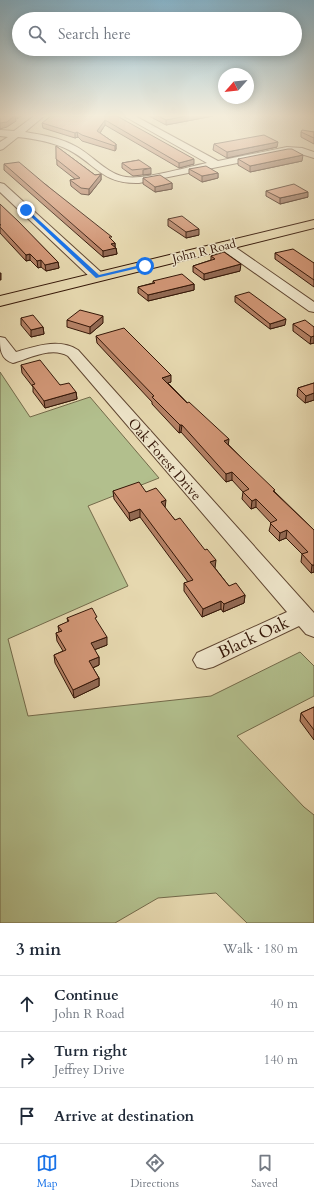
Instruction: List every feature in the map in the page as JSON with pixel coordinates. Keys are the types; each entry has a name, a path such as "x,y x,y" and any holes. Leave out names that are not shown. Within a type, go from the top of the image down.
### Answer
{"main road":[{"name":"John R Road","path":"0,301 314,224"}],"street":[{"path":"88,159 112,176 122,180 140,180 240,159"},
{"path":"207,159 216,164"},
{"path":"0,186 98,277"},
{"path":"225,246 314,308"},
{"name":"Oak Forest Drive","path":"0,340 7,360 53,347 62,347 70,350 308,622"},
{"name":"Black Oak","path":"205,660 308,622"}],"green space":[{"path":"0,372 30,417 90,397 159,478 88,506 128,586 8,639 28,716 211,696 300,652 314,666 314,696 237,736 304,807 314,815 314,923 247,923 216,893 158,898 115,923 0,923"}],"building":[{"path":"56,159 74,159 95,175 101,174 89,189 81,188 70,180 80,178"},
{"path":"172,159 194,159 179,163"},
{"path":"238,159 283,159 250,166"},
{"path":"139,160 151,168 132,170 122,163"},
{"path":"19,162 112,237 109,237 115,243 111,244 116,248 103,251 4,164"},
{"path":"206,166 218,173 202,176 189,169"},
{"path":"160,175 172,183 155,187 143,178"},
{"path":"294,184 308,192 280,198 266,191"},
{"path":"0,204 58,262 45,265 41,260 37,261 30,254 26,255 0,227"},
{"path":"182,216 199,229 186,232 168,219"},
{"path":"293,249 314,263 314,280 275,253"},
{"path":"224,252 241,264 204,274 193,266 215,259 211,256"},
{"path":"182,274 194,284 148,295 138,287 155,283 153,281"},
{"path":"249,292 286,319 270,324 235,296"},
{"path":"80,310 103,316 90,327 67,320"},
{"path":"33,315 43,327 31,330 21,318"},
{"path":"305,320 314,327 314,336 311,337 293,324"},
{"path":"124,328 171,375 162,378 187,403 189,402 229,439 224,441 314,530 314,565 312,565 302,554 308,552 287,530 280,533 270,523 277,520 256,499 252,501 243,492 249,489 232,472 226,474 182,425 180,425 152,397 154,396 96,336"},
{"path":"40,360 60,385 69,383 76,392 44,401 32,385 35,384 21,365"},
{"path":"314,383 314,393 306,396 298,388"},
{"path":"139,482 146,492 156,488 166,500 161,502 175,520 180,518 205,550 207,549 216,560 210,562 229,586 236,583 245,595 224,604 221,601 203,609 184,583 193,580 140,509 129,513 113,491"},
{"path":"92,608 97,617 95,618 107,637 91,643 99,657 89,661 99,678 73,690 54,655 66,650 56,633 62,631 58,626 69,621 67,618"},
{"path":"314,707 314,730 301,713"}],"route":[{"path":"26,210 98,277 145,266"}]}
